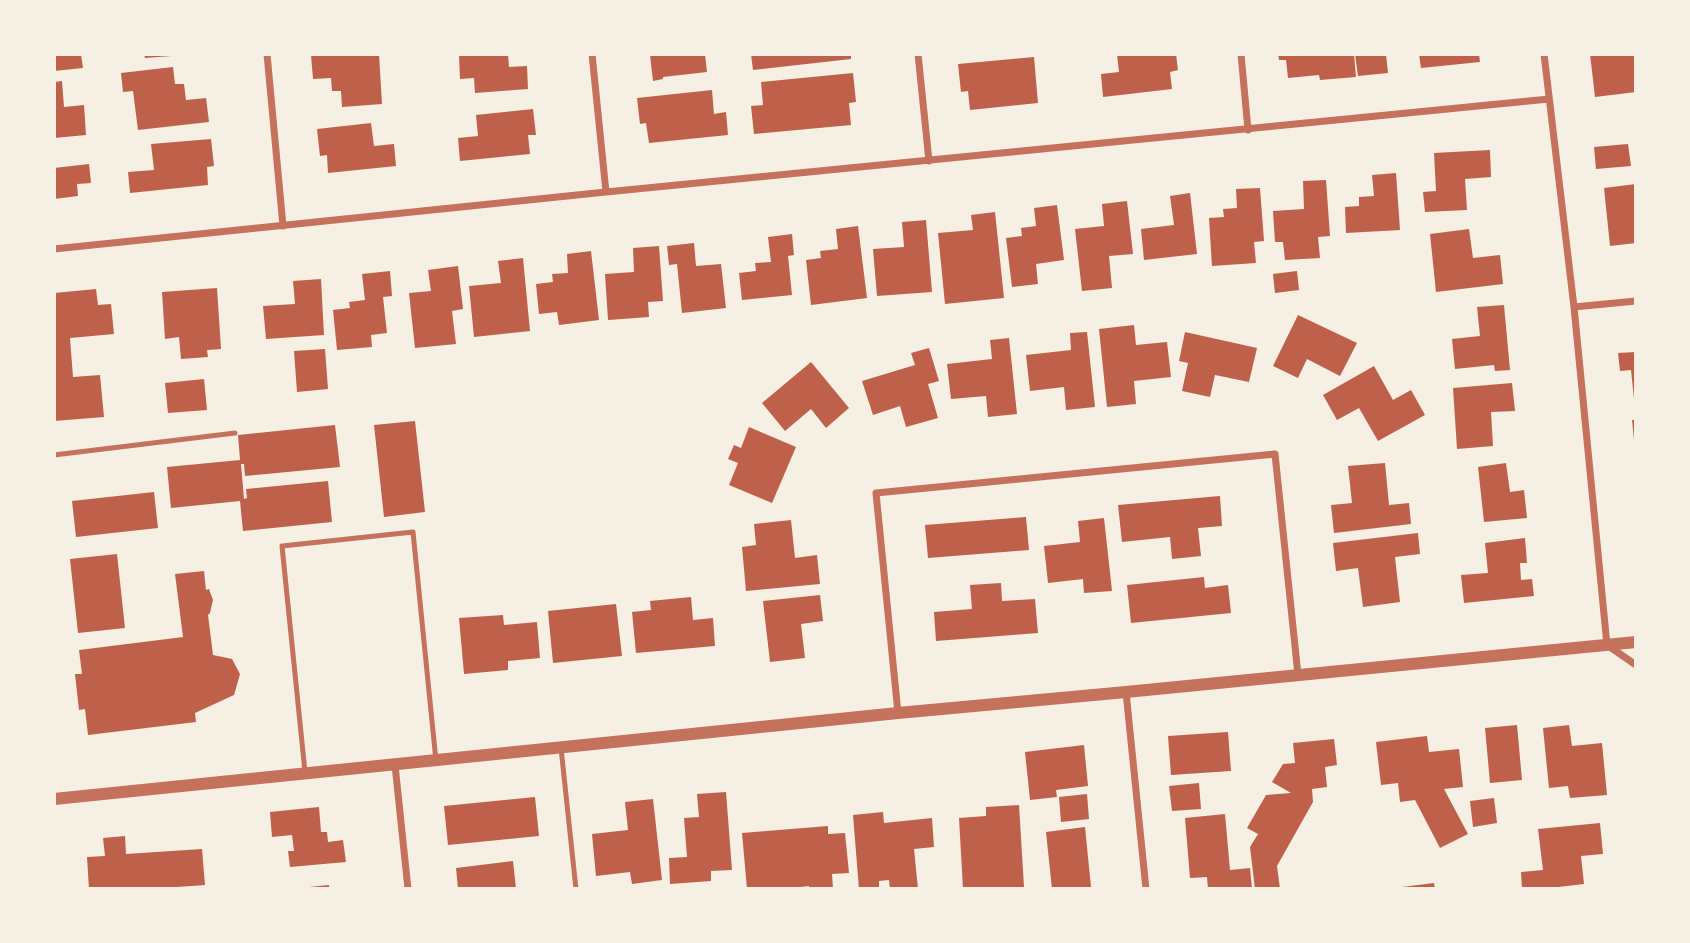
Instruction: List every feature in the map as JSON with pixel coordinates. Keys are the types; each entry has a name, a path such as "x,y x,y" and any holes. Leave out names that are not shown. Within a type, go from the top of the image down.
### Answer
{"street":[{"path":"267,54 283,226"},
{"path":"592,54 606,192"},
{"path":"918,54 929,161"},
{"path":"1241,54 1248,130"},
{"path":"1545,54 1574,307 1607,645 1636,665"},
{"path":"54,249 1549,99"},
{"path":"1574,307 1636,301"},
{"path":"898,713 876,493 1275,454 1298,675"},
{"path":"54,799 898,713 1636,642"},
{"path":"1126,692 1146,889"},
{"path":"395,765 408,889"}],"lane":[{"path":"54,456 235,433"},
{"path":"305,774 282,546 413,532 436,761"},
{"path":"561,748 576,889"}],"building":[{"path":"54,54 81,54 83,68 54,71"},
{"path":"144,54 172,54 172,56 145,58"},
{"path":"379,54 382,104 342,107 341,91 332,91 331,78 313,79 311,55"},
{"path":"508,54 509,67 527,66 528,89 475,93 474,78 460,79 459,56"},
{"path":"705,54 707,72 663,77 653,81 650,55"},
{"path":"751,54 851,54 851,59 753,70"},
{"path":"1117,54 1176,54 1178,70 1170,72 1172,89 1103,97 1101,74 1119,72"},
{"path":"1278,54 1354,54 1356,77 1320,80 1319,75 1288,78 1286,60 1279,60"},
{"path":"1355,54 1386,54 1388,73 1358,76"},
{"path":"1419,54 1479,54 1480,62 1421,68"},
{"path":"1590,54 1636,54 1636,92 1595,97"},
{"path":"1034,57 1038,103 970,110 968,91 961,92 958,64"},
{"path":"173,67 175,84 184,84 186,100 206,98 209,122 138,130 133,91 123,92 121,73"},
{"path":"853,73 856,102 849,103 851,125 754,134 751,106 763,105 761,82"},
{"path":"62,81 64,107 84,105 86,135 54,138 54,82"},
{"path":"712,90 714,114 726,112 728,135 649,143 646,123 640,124 637,98"},
{"path":"533,109 536,135 528,135 530,154 460,161 458,138 478,136 476,115"},
{"path":"371,123 374,146 394,144 396,166 328,173 327,155 320,156 317,129"},
{"path":"211,139 214,166 207,167 208,185 130,193 128,172 154,170 151,144"},
{"path":"1628,144 1631,166 1596,169 1594,147"},
{"path":"1490,150 1491,177 1465,179 1467,210 1425,212 1423,192 1436,191 1434,153"},
{"path":"89,164 91,183 77,184 78,196 54,199 54,168"},
{"path":"1396,173 1400,230 1346,233 1345,207 1359,206 1359,197 1374,196 1372,175"},
{"path":"1326,180 1330,236 1318,237 1320,258 1285,260 1283,242 1275,242 1273,211 1304,209 1303,181"},
{"path":"1636,184 1636,243 1610,246 1604,188"},
{"path":"1260,188 1264,241 1254,242 1256,263 1212,266 1209,218 1224,217 1223,209 1237,208 1236,189"},
{"path":"1190,193 1197,254 1144,260 1141,229 1174,225 1170,196"},
{"path":"1127,201 1133,254 1109,256 1112,288 1082,291 1075,229 1104,226 1102,204"},
{"path":"1057,205 1064,260 1036,264 1038,284 1012,287 1006,238 1022,236 1021,228 1036,226 1034,208"},
{"path":"995,212 1004,298 945,304 938,233 973,230 971,215"},
{"path":"926,220 932,292 877,296 873,249 904,247 902,222"},
{"path":"858,226 867,298 811,305 806,260 821,258 820,251 838,249 836,229"},
{"path":"1469,229 1473,258 1500,255 1503,284 1436,292 1430,234"},
{"path":"792,234 794,255 788,256 792,295 742,300 739,273 756,271 755,263 771,262 768,237"},
{"path":"694,243 696,266 721,264 726,308 682,313 677,264 669,265 667,246"},
{"path":"659,246 663,301 648,302 649,317 608,320 605,274 634,272 633,248"},
{"path":"591,251 599,320 559,325 557,312 539,314 536,284 553,282 552,274 568,273 567,254"},
{"path":"523,258 530,331 474,337 469,286 501,283 498,261"},
{"path":"458,266 463,309 452,311 456,344 415,348 409,293 431,291 428,270"},
{"path":"390,271 392,296 383,297 387,333 371,335 372,347 337,350 333,310 350,308 349,302 365,300 362,274"},
{"path":"1297,271 1299,290 1275,293 1273,274"},
{"path":"321,279 324,335 266,339 263,306 295,304 293,281"},
{"path":"217,288 221,349 207,350 208,357 181,359 179,337 165,339 162,292"},
{"path":"96,289 98,305 111,304 114,334 70,338 73,377 100,375 104,417 54,421 54,293"},
{"path":"1504,305 1510,370 1495,371 1494,365 1455,369 1452,339 1480,336 1477,307"},
{"path":"1298,315 1357,343 1340,376 1307,359 1298,378 1273,366"},
{"path":"1134,325 1136,345 1167,342 1171,377 1134,381 1136,404 1107,407 1099,329"},
{"path":"1087,332 1095,407 1066,410 1064,387 1030,391 1026,355 1071,350 1070,333"},
{"path":"1185,332 1257,348 1249,382 1215,375 1210,397 1182,391 1188,363 1179,361"},
{"path":"1009,338 1017,414 988,417 986,396 951,399 947,364 992,359 990,340"},
{"path":"929,348 939,381 928,384 938,418 906,427 900,406 873,415 862,381 915,365 911,353"},
{"path":"325,349 328,389 297,392 294,351"},
{"path":"1636,352 1634,399 1631,370 1620,371 1618,353"},
{"path":"811,362 849,408 826,428 811,409 785,431 762,403"},
{"path":"1374,366 1393,400 1411,390 1425,415 1378,441 1359,408 1337,420 1323,395"},
{"path":"204,379 207,410 168,413 165,383"},
{"path":"1512,383 1515,411 1491,412 1493,446 1457,449 1453,388"},
{"path":"1632,420 1636,420 1636,440 1634,440"},
{"path":"415,421 425,512 384,517 374,425"},
{"path":"335,425 340,467 245,476 244,464 241,464 244,499 247,498 246,489 328,481 332,522 243,531 240,501 171,508 167,467 240,460 238,435"},
{"path":"749,427 796,447 772,503 729,485 738,463 728,459 734,445 741,448"},
{"path":"1385,463 1389,505 1409,503 1411,524 1334,533 1331,505 1352,503 1348,466"},
{"path":"1506,463 1510,492 1524,490 1527,518 1484,522 1478,467"},
{"path":"154,492 158,528 76,537 72,501"},
{"path":"1220,496 1222,526 1198,528 1201,556 1172,559 1170,537 1122,542 1118,505"},
{"path":"1026,517 1029,550 928,558 925,525"},
{"path":"1104,518 1112,591 1084,593 1083,579 1048,583 1044,546 1080,542 1078,521"},
{"path":"791,520 795,558 817,555 820,584 746,591 742,547 756,545 754,524"},
{"path":"1418,533 1420,554 1395,557 1400,602 1363,607 1358,568 1336,571 1333,543"},
{"path":"1525,538 1527,563 1520,563 1521,580 1532,579 1534,596 1464,603 1461,575 1488,573 1485,543"},
{"path":"117,554 125,628 78,633 70,559"},
{"path":"204,571 206,590 209,589 213,600 208,615 213,655 232,659 240,674 234,695 195,713 196,722 88,735 85,709 79,710 75,674 82,674 79,650 183,637 175,574"},
{"path":"1204,577 1205,588 1228,585 1231,613 1131,623 1127,585"},
{"path":"1001,583 1002,601 1035,599 1038,633 936,641 934,612 972,609 970,585"},
{"path":"820,595 823,621 801,624 805,658 770,662 763,601"},
{"path":"691,597 693,620 713,618 715,646 636,653 632,612 651,610 650,601"},
{"path":"616,604 622,656 553,663 548,611"},
{"path":"503,615 504,625 537,622 540,658 508,661 508,670 464,674 459,618"},
{"path":"1517,725 1522,780 1490,783 1485,728"},
{"path":"1569,725 1572,746 1602,743 1607,795 1570,798 1568,786 1549,788 1543,728"},
{"path":"1228,732 1231,771 1171,775 1168,736"},
{"path":"1427,736 1429,752 1459,749 1463,787 1444,789 1468,834 1440,848 1415,800 1400,802 1398,783 1381,785 1376,742"},
{"path":"1334,739 1337,765 1325,767 1327,787 1312,789 1313,802 1277,866 1280,889 1255,889 1250,847 1258,834 1247,828 1266,795 1291,793 1272,782 1283,764 1295,763 1293,743"},
{"path":"1084,745 1088,786 1056,790 1057,797 1030,800 1025,752"},
{"path":"1199,783 1201,809 1172,811 1169,786"},
{"path":"726,792 732,870 711,871 711,881 670,884 669,858 687,857 684,818 699,817 697,794"},
{"path":"1087,794 1089,819 1061,822 1059,797"},
{"path":"535,797 539,836 448,845 444,806"},
{"path":"1494,798 1497,823 1473,827 1470,801"},
{"path":"653,799 662,880 632,884 630,872 596,876 592,834 628,830 625,802"},
{"path":"1019,805 1024,887 963,889 959,818 986,816 986,807"},
{"path":"319,807 321,832 327,832 328,842 343,840 346,862 290,867 288,851 294,851 292,835 272,837 270,812"},
{"path":"883,812 884,823 932,818 934,847 914,849 918,889 890,889 889,880 879,881 879,889 859,889 853,815"},
{"path":"1225,814 1230,870 1250,868 1252,889 1208,889 1207,877 1190,878 1185,818"},
{"path":"1600,823 1603,854 1581,856 1584,884 1522,889 1521,872 1543,870 1538,829"},
{"path":"828,826 828,834 845,833 849,873 832,874 833,889 809,889 809,886 747,889 742,833"},
{"path":"1085,827 1091,887 1052,889 1046,832"},
{"path":"125,836 126,854 202,849 205,885 89,889 87,857 105,856 103,838"},
{"path":"513,861 516,889 458,889 456,868"},
{"path":"1434,883 1435,889 1402,889 1402,887"},
{"path":"329,885 329,889 309,889 309,887"}]}
